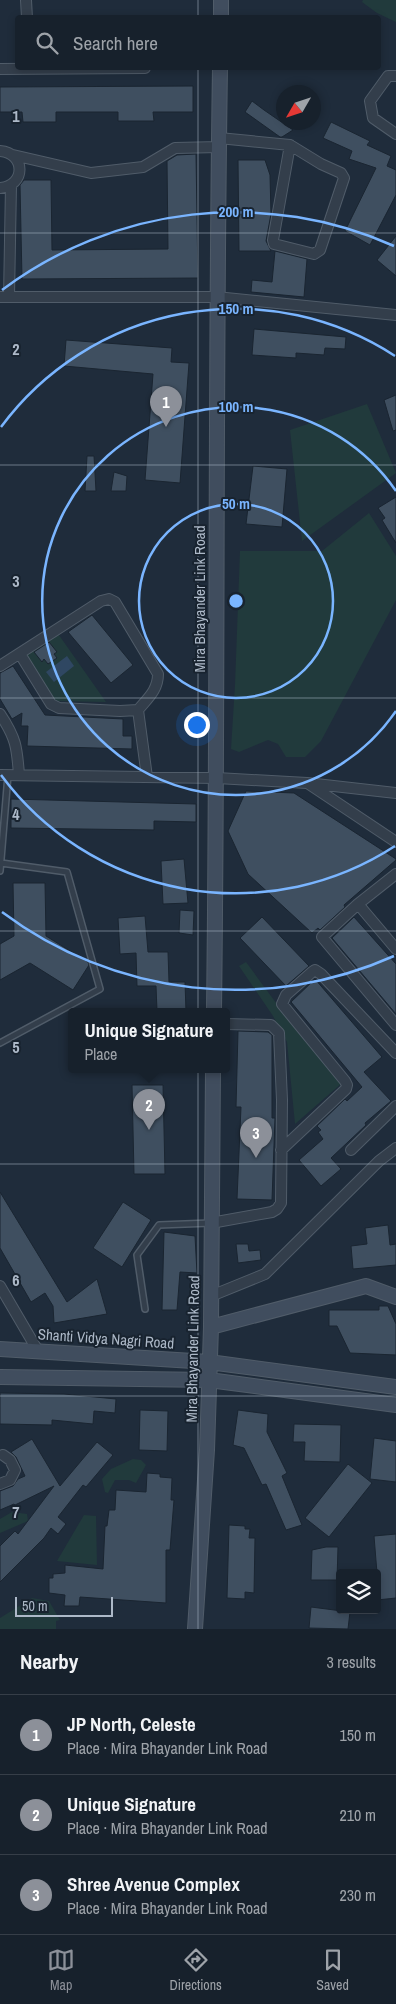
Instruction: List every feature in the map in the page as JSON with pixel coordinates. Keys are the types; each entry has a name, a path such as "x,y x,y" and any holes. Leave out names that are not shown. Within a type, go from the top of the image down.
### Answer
{"street":[{"path":"26,0 27,15"},
{"path":"221,0 221,15"},
{"path":"0,69 15,69"},
{"name":"Mira Bhayander Link Road","path":"214,1008 217,778 216,297 220,70"},
{"path":"396,76 388,76 370,101 373,118 396,134"},
{"path":"0,151 92,173 142,168 175,148 219,142 290,145 343,176 320,250 314,254 274,244 273,240 290,145"},
{"path":"0,188 11,185 20,170 19,164 13,155"},
{"path":"11,185 5,297 216,297 392,315 396,306"},
{"path":"0,666 101,601 109,599 115,602 158,674 158,684 155,690 138,710"},
{"path":"20,654 51,704 59,708 138,710"},
{"path":"138,710 146,756 147,777"},
{"path":"0,714 12,732 16,745 9,775 217,778 307,783 396,793"},
{"path":"307,783 396,842"},
{"path":"396,874 358,904 322,937 396,1025"},
{"path":"358,904 396,949"},
{"path":"387,938 396,931"},
{"path":"281,1150 346,1089 347,1085 282,1004 286,995 312,972 315,970 321,974 396,1053"},
{"path":"211,1223 272,1212 281,1203 282,1100 279,1033 271,1025 230,1024"},
{"name":"Mira Bhayander Link Road","path":"195,1629 207,1450 211,1327 213,1073"},
{"path":"351,1150 396,1106"},
{"path":"211,1296 265,1274 379,1161 396,1148"},
{"path":"0,1286 38,1351"},
{"path":"211,1327 366,1286 396,1298"},
{"name":"Shanti Vidya Nagri Road","path":"0,1349 209,1362 396,1387"},
{"path":"290,1391 292,1373"},
{"path":"0,1377 209,1380 396,1405"},
{"path":"367,1383 367,1401"},
{"path":"0,1484 10,1480 15,1470 10,1460 3,1454"}],"lane":[{"path":"0,871 9,775"},
{"path":"0,1043 100,989 67,872 1,864"},
{"path":"145,1309 137,1255 158,1225 211,1223"}],"green space":[{"path":"363,0 396,0 396,22 377,13 362,2"},
{"path":"367,404 396,473 302,541 290,430"},
{"path":"369,513 396,556 396,600 321,741 305,757 286,757 278,744 268,740 239,752 231,749 240,551 322,551"},
{"path":"54,628 106,702 52,701 14,651"},
{"path":"246,962 296,1030 342,1083 295,1124 287,1042 273,1016 239,966"},
{"path":"133,1459 141,1460 146,1465 136,1483 129,1480 115,1480 108,1493 105,1492 102,1479 111,1469"},
{"path":"12,1512 27,1514 28,1521 0,1533 0,1519"},
{"path":"84,1515 96,1516 97,1565 57,1561"},
{"path":"32,1598 49,1601 60,1620 56,1621 56,1629 0,1629 0,1618"}],"water":[{"path":"67,656 74,666 54,682 46,672"}],"building":[{"path":"193,86 193,112 153,112 154,121 118,121 118,112 56,112 56,122 23,122 22,112 0,112 0,87"},
{"path":"252,101 276,118 276,130 293,130 280,137 245,112"},
{"path":"331,122 370,141 367,145 391,156 387,166 396,170 396,195 370,245 345,231 376,168 349,159 352,151 323,138"},
{"path":"196,154 198,278 22,279 20,185 24,180 51,180 52,250 168,249 167,161 177,155"},
{"path":"238,160 265,160 270,175 271,214 266,241 271,251 239,251"},
{"path":"396,236 396,276 377,260"},
{"path":"275,251 307,259 304,297 251,292 252,280 272,282"},
{"path":"254,329 346,337 345,349 325,348 324,355 296,353 296,358 252,355"},
{"path":"66,340 172,348 171,362 189,363 180,483 145,480 153,374 64,366"},
{"path":"396,395 396,430 393,431 384,400"},
{"path":"87,456 94,456 96,491 85,491"},
{"path":"253,466 287,469 282,527 246,524"},
{"path":"114,472 127,476 126,491 111,491"},
{"path":"396,497 396,543 382,520 385,518 378,508"},
{"path":"92,615 133,665 111,683 68,632"},
{"path":"49,642 57,652 54,654 57,658 48,664 44,659 42,662 34,652"},
{"path":"13,666 45,715 123,719 123,736 132,736 132,749 27,746 28,726 21,726 22,713 12,719 0,699 0,673"},
{"path":"246,791 294,793 396,860 344,905 345,907 320,930 318,928 312,933 248,874 228,831"},
{"path":"11,799 196,804 196,822 154,821 154,830 11,828"},
{"path":"184,859 188,903 163,904 161,861"},
{"path":"13,883 45,883 46,936 88,962 89,965 73,990 30,963 0,980 0,944 14,936"},
{"path":"180,910 194,911 193,935 179,933"},
{"path":"145,916 148,952 168,952 169,982 185,982 186,1008 157,1008 156,986 137,986 136,953 120,954 118,918"},
{"path":"262,917 309,966 286,986 240,938"},
{"path":"354,917 396,964 396,1014 332,938"},
{"path":"315,979 382,1057 364,1072 391,1101 365,1123 366,1125 331,1158 341,1169 321,1186 299,1160 323,1139 318,1132 321,1130 317,1126 345,1099 347,1101 362,1087 291,1002"},
{"path":"238,1031 268,1032 272,1035 272,1118 275,1118 272,1200 237,1199 241,1107 236,1107"},
{"path":"132,1085 163,1085 165,1174 134,1174"},
{"path":"0,1192 67,1302 97,1279 107,1314 54,1323 53,1306 45,1293 31,1302 0,1248"},
{"path":"123,1202 151,1220 122,1267 93,1248"},
{"path":"388,1225 390,1245 396,1244 396,1265 353,1269 351,1246 367,1244 365,1228"},
{"path":"164,1232 195,1236 197,1273 180,1272 177,1310 162,1310"},
{"path":"236,1244 248,1244 249,1251 260,1250 261,1260 238,1263"},
{"path":"379,1306 388,1306 396,1324 396,1355 350,1353 337,1326 329,1326 329,1310 379,1310"},
{"path":"0,1393 64,1394 116,1399 115,1413 94,1411 93,1424 52,1420 52,1425 0,1424"},
{"path":"140,1410 168,1411 167,1451 139,1450"},
{"path":"238,1410 268,1414 267,1432 287,1473 282,1476 302,1525 286,1530 266,1484 262,1485 244,1448 233,1445"},
{"path":"294,1424 341,1425 340,1462 304,1461 305,1442 293,1442"},
{"path":"374,1438 396,1441 396,1482 370,1479"},
{"path":"32,1439 60,1486 97,1442 113,1455 86,1487 83,1485 58,1517 66,1524 58,1534 51,1528 44,1538 0,1582 0,1546 15,1531 18,1534 54,1486 15,1505 0,1510 0,1491 13,1486 18,1479 25,1476 16,1457 11,1452"},
{"path":"348,1464 372,1483 329,1537 305,1518"},
{"path":"147,1473 160,1474 160,1477 172,1478 171,1500 174,1500 170,1550 166,1550 166,1603 80,1597 79,1606 64,1606 65,1595 49,1593 49,1578 53,1578 53,1574 65,1573 65,1565 103,1569 105,1526 107,1526 109,1510 115,1510 116,1490 146,1492"},
{"path":"229,1525 245,1526 245,1529 250,1529 249,1538 255,1538 254,1593 245,1592 245,1599 227,1598"},
{"path":"396,1534 396,1598 381,1600 381,1569 377,1569 374,1536"},
{"path":"338,1547 336,1580 311,1580 312,1550"},
{"path":"311,1607 336,1610 336,1614 350,1614 348,1629 309,1628"}],"place":[{"name":"JP North, Celeste","path":"166,427"},
{"name":"Unique Signature","path":"149,1130"},
{"name":"Shree Avenue Complex","path":"256,1158"}]}
